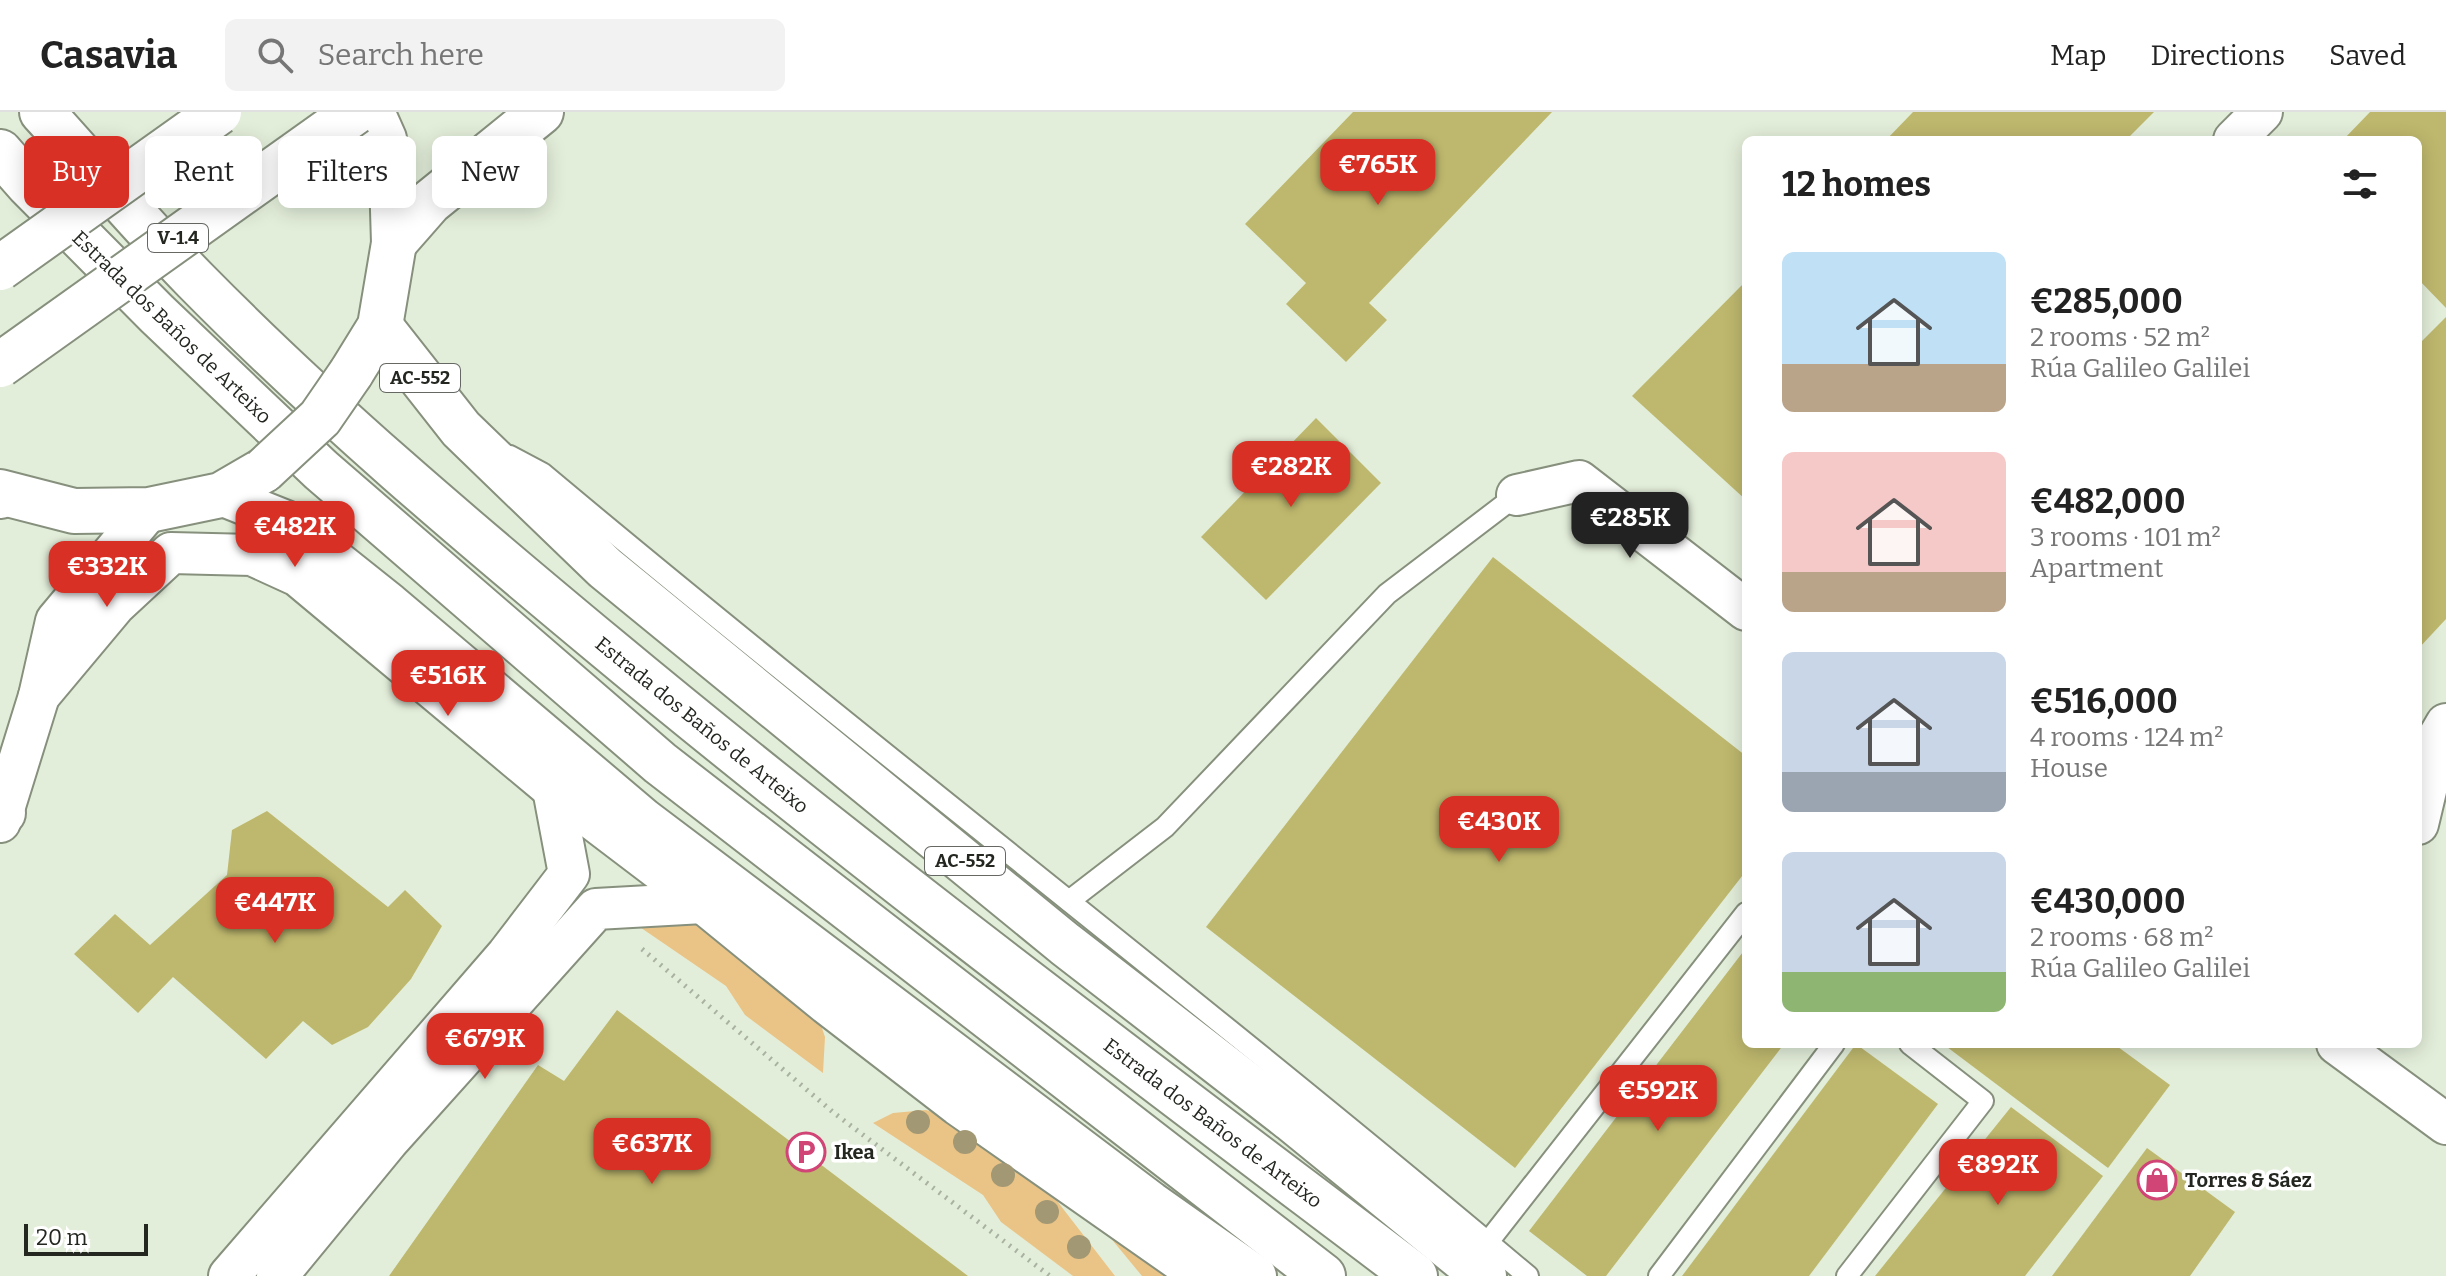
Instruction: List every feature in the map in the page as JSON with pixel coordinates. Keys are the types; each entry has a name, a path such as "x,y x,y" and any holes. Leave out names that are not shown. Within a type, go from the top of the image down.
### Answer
{"main road":[{"name":"Estrada dos Baños de Arteixo","path":"42,112 195,279 348,428 468,533 852,846 1102,1040 1415,1276"},
{"path":"0,268 219,112"},
{"name":"V-1.4","path":"0,365 355,112"},
{"path":"1,494 74,511 149,510 221,495 264,470 320,418 380,326 394,243 392,178 384,139 372,112"},
{"path":"394,243 430,202 541,112"},
{"name":"Estrada dos Baños de Arteixo","path":"0,152 157,314 321,470 660,763 1323,1276"},
{"name":"AC-552","path":"380,326 461,429 605,568 1065,944 1291,1119 1486,1259"}],"street":[{"path":"2238,136 2262,112"},
{"path":"1517,495 1579,481 1742,607"},
{"path":"221,495 286,521 390,604 644,819 1139,1192 1256,1276"},
{"path":"1,816 39,696 56,621 149,510"},
{"path":"39,696 116,604 171,553 252,555 298,576 553,789 703,903 827,1004 958,1105 1202,1276"},
{"path":"229,1276 507,955 569,874 553,789 390,604"},
{"path":"2422,807 2439,736 2446,724"},
{"path":"277,1276 388,1141 596,909 703,903"},
{"path":"2348,1048 2446,1124"}],"lane":[{"path":"461,429 542,473 1069,901 1486,1259 1528,1276"},
{"path":"1069,901 1165,827 1387,594 1517,495"},
{"path":"1486,1259 1742,918"},
{"path":"1659,1276 1831,1048"},
{"path":"1847,1276 1983,1101 1915,1048"}],"path":[{"path":"596,909 834,1113 1050,1276"}],"shaded area":[{"path":"631,921 694,924 818,1016 825,1037 823,1073 745,1015 726,986"},
{"path":"926,1110 960,1120 1037,1175 1115,1276 1073,1276 1001,1222 983,1195 873,1123 893,1113"},
{"path":"1090,1213 1177,1276 1142,1276"}],"building":[{"path":"1353,112 1552,112 1369,303 1387,320 1346,362 1286,304 1306,283 1245,224"},
{"path":"1913,112 2154,112 2130,136 1890,136"},
{"path":"2370,112 2446,112 2446,308 2422,283 2422,136 2347,136"},
{"path":"1742,285 1742,496 1632,396"},
{"path":"2446,317 2446,619 2422,645 2422,341"},
{"path":"1316,418 1381,483 1266,600 1201,537"},
{"path":"1493,557 1742,753 1742,876 1515,1168 1206,927"},
{"path":"267,811 388,907 405,890 442,926 411,979 368,1027 332,1045 303,1021 266,1059 173,977 138,1013 74,954 115,914 150,945 227,875 232,830"},
{"path":"1742,953 1742,1048 1781,1048 1606,1276 1587,1276 1529,1231"},
{"name":"Ikea","path":"617,1010 968,1276 389,1276 538,1065 564,1081"},
{"path":"1853,1048 1861,1048 1938,1104 1809,1276 1682,1276"},
{"path":"1948,1048 2119,1048 2170,1085 2108,1168"},
{"path":"2011,1107 2103,1176 2025,1276 1875,1276"},
{"name":"Torres & Sáez","path":"2147,1148 2235,1212 2190,1276 2052,1276"}],"place":[{"name":"Ikea","path":"806,1152"},
{"name":"Torres & Sáez","path":"2157,1180"}]}
